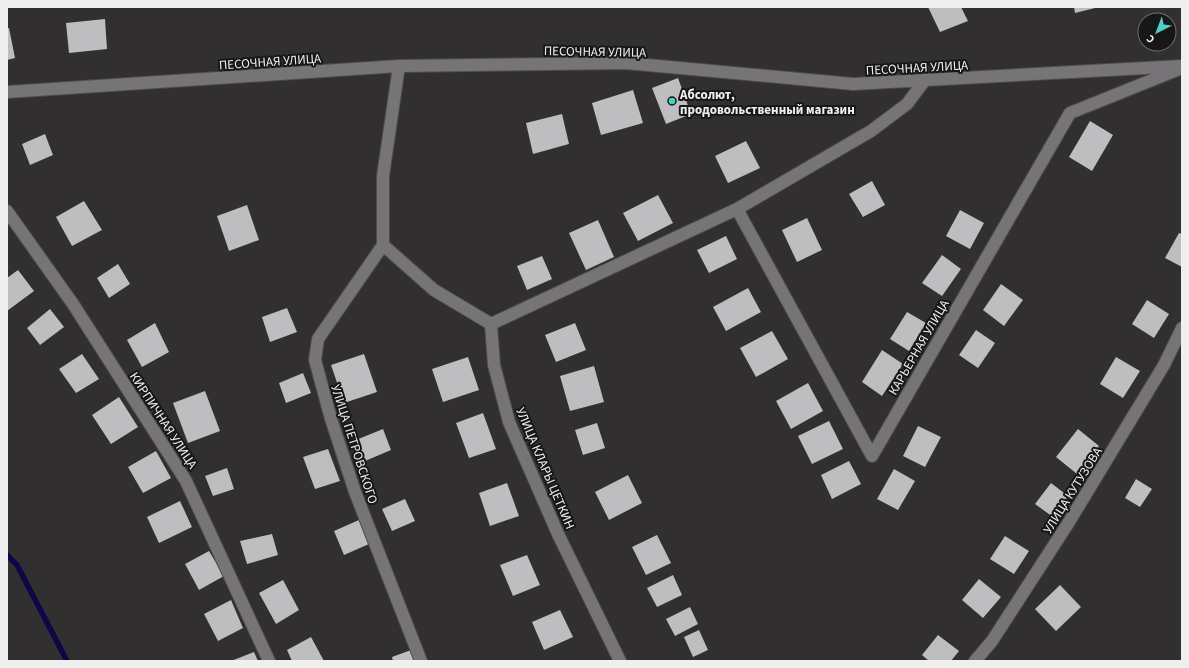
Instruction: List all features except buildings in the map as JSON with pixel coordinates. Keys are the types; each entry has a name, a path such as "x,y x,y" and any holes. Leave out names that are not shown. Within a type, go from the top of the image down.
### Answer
{"street":[{"name":"ПЕСОЧНАЯ УЛИЦА","path":"7,92 399,66 626,63 853,84 1182,67"},
{"path":"399,66 384,176 383,245 434,290 491,324 737,209 871,132 906,104 925,80"},
{"name":"КАРЬЕРНАЯ УЛИЦА","path":"737,209 872,456 1070,113 1182,67"},
{"name":"КИРПИЧНАЯ УЛИЦА","path":"7,211 73,304 186,481 269,661"},
{"name":"УЛИЦА ПЕТРОВСКОГО","path":"383,245 318,339 315,360 331,419 354,492 420,661"},
{"name":"УЛИЦА КЛАРЫ ЦЕТКИН","path":"491,324 494,365 509,422 558,534 620,661"},
{"name":"УЛИЦА КУТУЗОВА","path":"975,661 992,641 1069,522 1164,365 1182,328"}],"waterway":[{"path":"7,555 17,565 67,661"}],"place":[{"name":"Абсолют, продовольственный магазин","path":"672,101"}]}
